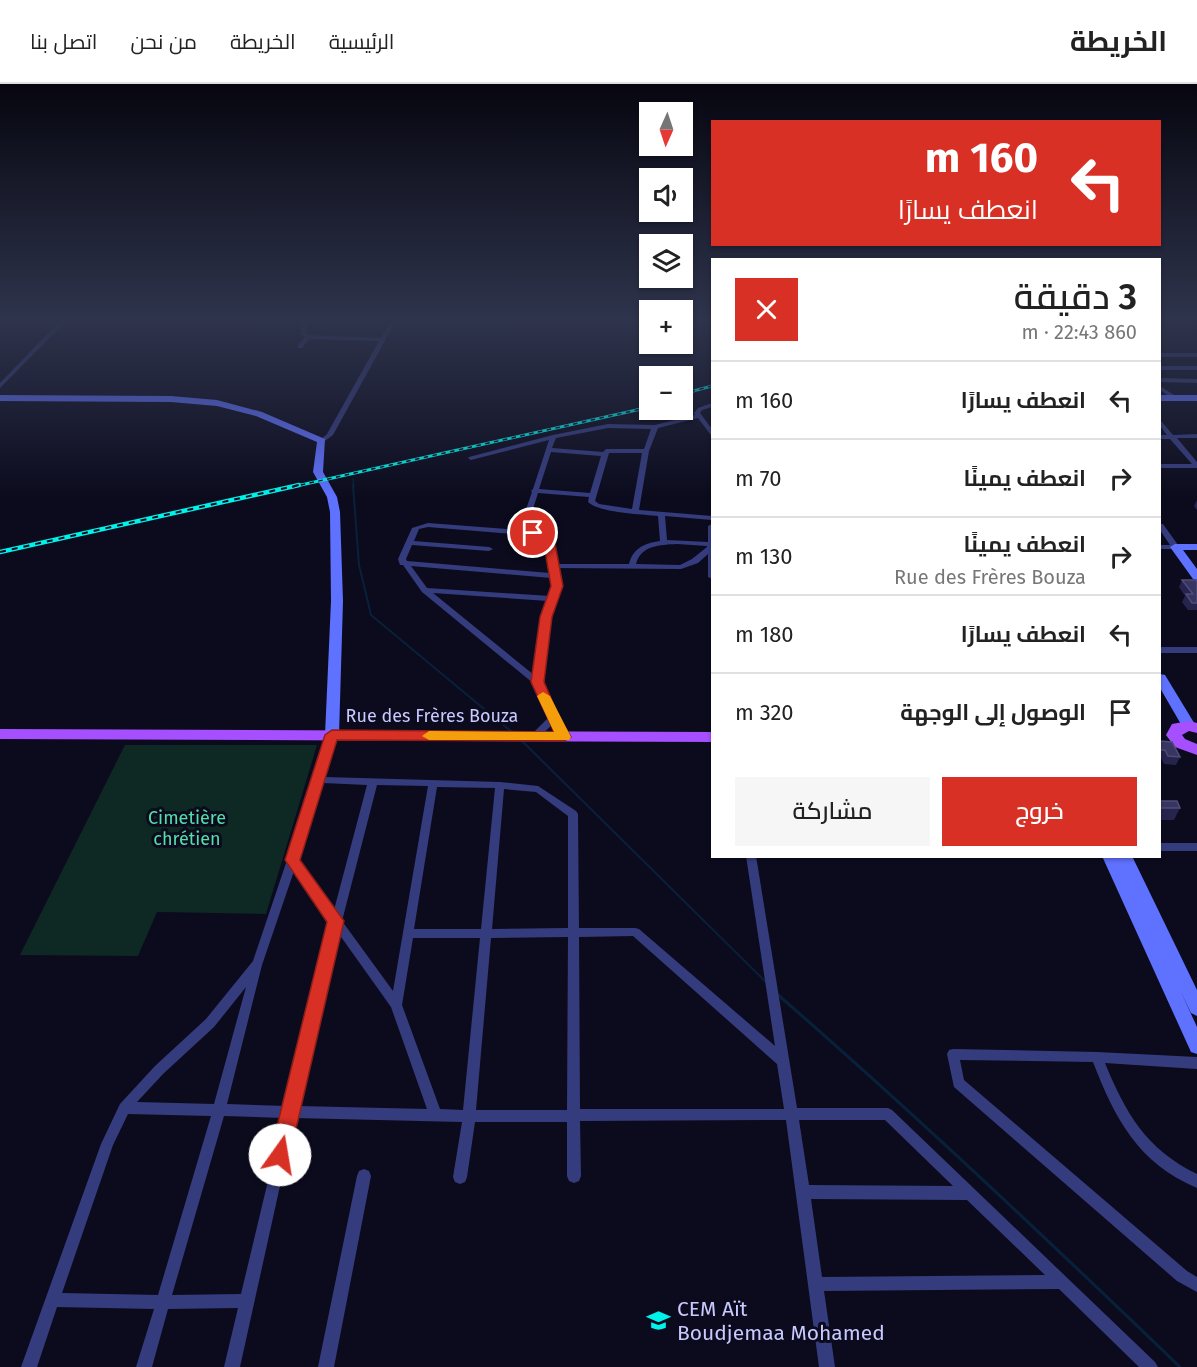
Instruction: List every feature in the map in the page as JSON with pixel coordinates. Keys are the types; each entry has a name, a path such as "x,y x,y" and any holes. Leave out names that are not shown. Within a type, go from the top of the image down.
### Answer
{"main road":[{"path":"0,398 171,399 218,403 259,414 322,441 318,472 332,497 335,512 337,601 332,735"},
{"path":"1161,398 1197,398"},
{"path":"1175,547 1194,548"},
{"path":"1175,547 1197,577"},
{"path":"1161,679 1193,727"},
{"path":"1193,727 1177,728 1174,735 1185,746 1197,750"},
{"name":"Rue des Frères Bouza","path":"0,734 711,737"},
{"path":"1161,739 1176,739"},
{"path":"1111,858 1174,978 1197,1008"},
{"path":"1125,858 1174,978 1197,1046"}],"street":[{"path":"322,441 330,435 361,379"},
{"path":"1161,380 1197,381"},
{"path":"1161,389 1174,398"},
{"path":"711,405 698,411 698,416 711,432"},
{"path":"471,458 608,426 655,427 698,416"},
{"path":"1161,424 1197,466"},
{"path":"634,512 646,451 655,427"},
{"path":"1161,437 1197,436"},
{"path":"522,532 553,437"},
{"path":"548,450 604,454 610,450 646,451"},
{"path":"604,454 591,502 595,505 634,512 711,518"},
{"path":"1161,465 1197,466"},
{"path":"534,491 593,495"},
{"path":"661,514 664,542"},
{"path":"403,562 416,528 421,525 522,532 547,536 557,586 542,637 537,682"},
{"path":"1161,527 1175,547"},
{"path":"632,567 632,557 635,552 664,542 711,546"},
{"path":"409,543 489,549"},
{"path":"553,566 681,567 695,561 711,547"},
{"path":"1161,547 1175,547"},
{"path":"403,562 554,576"},
{"path":"403,562 424,590 537,682 553,719 564,737"},
{"path":"424,590 553,599"},
{"path":"1161,650 1197,650"},
{"path":"530,736 553,719"},
{"path":"144,1367 219,1110 258,963 332,735"},
{"path":"319,780 501,785 538,789 573,814 574,1176"},
{"path":"232,1367 335,921 373,781"},
{"path":"396,1005 433,784"},
{"path":"460,1177 469,1116 501,785"},
{"path":"1161,846 1197,847"},
{"path":"751,858 803,1192 827,1367"},
{"path":"292,860 396,1005 436,1116"},
{"path":"408,934 635,932 783,1061"},
{"path":"29,1367 107,1144 124,1108 159,1070 210,1023 258,963"},
{"path":"1197,1063 1097,1057 953,1054 958,1083 1182,1276 1197,1285"},
{"path":"1097,1057 1129,1128 1151,1154 1197,1181"},
{"path":"124,1108 436,1116 888,1114 1150,1367"},
{"path":"326,1367 364,1176"},
{"path":"803,1192 970,1193"},
{"path":"816,1284 1062,1282"},
{"path":"52,1300 247,1301"}],"green space":[{"name":"Cimetière chrétien","path":"125,745 317,745 266,914 157,912 138,956 20,955"}],"building":[{"path":"1182,580 1196,580 1197,603 1192,603 1186,594 1193,594"},
{"path":"1161,741 1172,742 1180,757 1168,756 1165,750 1161,750"},
{"path":"1161,801 1177,801 1180,808 1161,808"}],"waterway":[{"path":"353,479 354,487"},
{"path":"353,485 359,565 371,615 513,733"},
{"path":"521,740 767,983"},
{"path":"777,994 981,1178 1180,1367"}],"railway":[{"path":"693,391 711,386"},
{"path":"292,487 639,409"},
{"path":"0,552 299,485"}],"slow traffic":[{"path":"429,736 564,737 543,696"}],"place":[{"name":"CEM Aït Boudjemaa Mohamed","path":"659,1321"}],"route":[{"path":"280,1155 335,921 292,860 332,735 564,737 553,719 537,682 546,617 557,586 548,538 545,535 533,533"}]}
